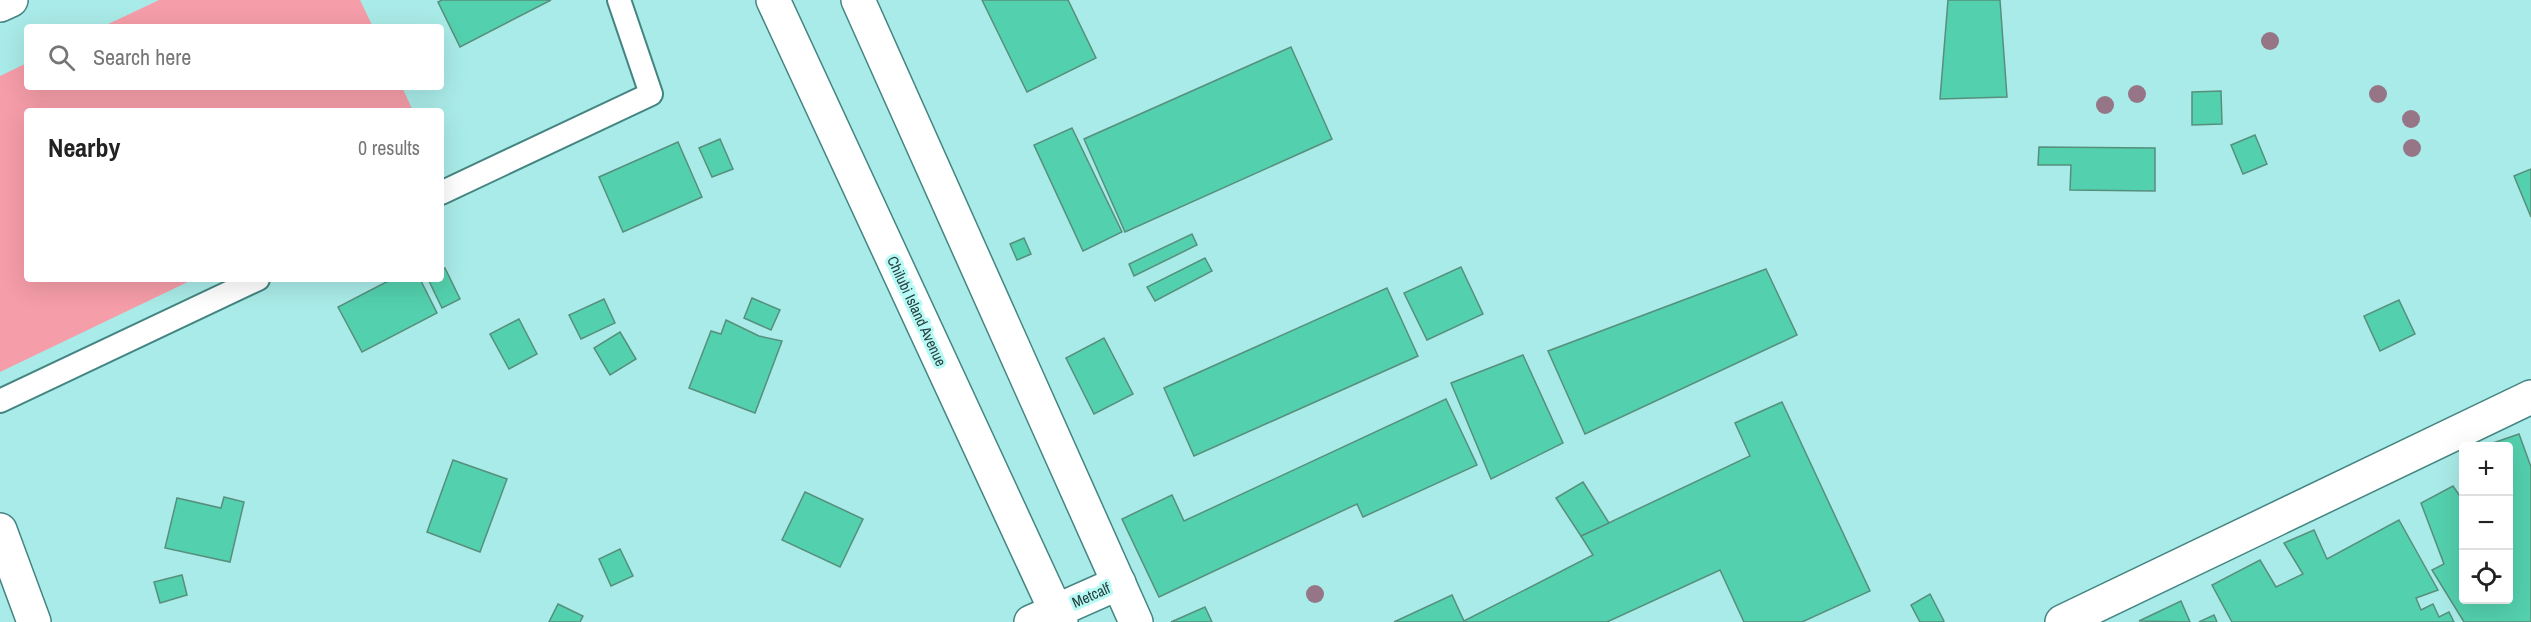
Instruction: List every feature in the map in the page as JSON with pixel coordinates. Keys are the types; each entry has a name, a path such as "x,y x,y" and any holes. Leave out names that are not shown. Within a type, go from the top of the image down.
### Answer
{"street":[{"path":"0,5 11,0"},
{"name":"Chilubi Island Avenue","path":"773,0 1049,618"},
{"path":"858,0 1136,622"},
{"path":"2062,622 2531,397"},
{"path":"0,530 34,622"},
{"name":"Metcalf","path":"1049,618 1119,583"}],"lane":[{"path":"444,192 651,94 619,0"},
{"path":"0,401 252,282"}],"shaded area":[{"path":"159,0 360,0 372,24 108,24"},
{"path":"24,64 24,90 403,90 412,108 24,108 24,282 188,282 0,372 0,76"}],"building":[{"path":"442,0 551,0 460,47 438,2"},
{"path":"982,0 1068,0 1096,58 1027,92"},
{"path":"1948,0 2000,0 2007,97 1940,99"},
{"path":"1291,47 1332,139 1125,232 1084,139"},
{"path":"2221,91 2222,124 2192,125 2192,92"},
{"path":"1072,128 1122,232 1083,251 1034,145"},
{"path":"2255,135 2267,164 2243,174 2231,145"},
{"path":"720,139 733,169 712,177 699,148"},
{"path":"678,142 702,197 623,232 599,177"},
{"path":"2039,147 2155,148 2155,191 2070,190 2071,165 2038,165"},
{"path":"2531,169 2531,217 2514,176"},
{"path":"1192,234 1197,245 1134,276 1129,264"},
{"path":"1024,238 1031,254 1017,260 1010,244"},
{"path":"1205,258 1212,271 1155,301 1147,287"},
{"path":"1461,267 1483,314 1427,340 1404,293"},
{"path":"444,268 460,299 442,308 429,282 444,282"},
{"path":"1766,269 1797,335 1585,434 1548,351"},
{"path":"386,282 422,282 437,313 362,352 338,307"},
{"path":"1387,288 1418,356 1194,456 1164,388"},
{"path":"752,298 780,310 771,330 744,318"},
{"path":"604,299 615,323 581,339 569,315"},
{"path":"2399,300 2415,334 2380,351 2364,316"},
{"path":"519,319 537,354 509,369 490,334"},
{"path":"726,320 759,336 782,341 755,413 689,388 711,331 721,334"},
{"path":"620,332 636,359 610,375 594,348"},
{"path":"1104,338 1133,394 1094,414 1066,358"},
{"path":"1523,355 1563,443 1491,479 1451,383"},
{"path":"1446,399 1477,465 1363,517 1357,504 1159,597 1122,519 1172,495 1184,521"},
{"path":"1782,402 1870,591 1802,622 1744,622 1720,570 1607,622 1394,622 1452,595 1464,621 1593,555 1581,536 1750,456 1735,423"},
{"path":"2519,434 2531,467 2531,622 2464,622 2432,570 2444,564 2421,503 2453,486 2459,495 2459,604 2513,604 2513,442 2496,442"},
{"path":"453,460 507,479 480,552 427,532"},
{"path":"1583,482 1609,523 1581,536 1556,498"},
{"path":"805,492 863,519 840,567 782,540"},
{"path":"224,497 244,502 230,562 165,548 177,498 221,508"},
{"path":"2399,520 2438,590 2416,598 2421,610 2433,604 2439,617 2449,612 2454,622 2232,622 2212,585 2260,560 2276,587 2303,574 2284,543 2314,530 2327,559"},
{"path":"620,549 633,576 611,586 599,559"},
{"path":"182,575 187,595 160,603 154,582"},
{"path":"1930,594 1943,622 1920,622 1911,605"},
{"path":"2181,601 2190,622 2139,621"},
{"path":"558,604 583,616 580,622 549,622"},
{"path":"1205,607 1212,622 1171,622"},
{"path":"2214,615 2217,622 2199,622"}]}
